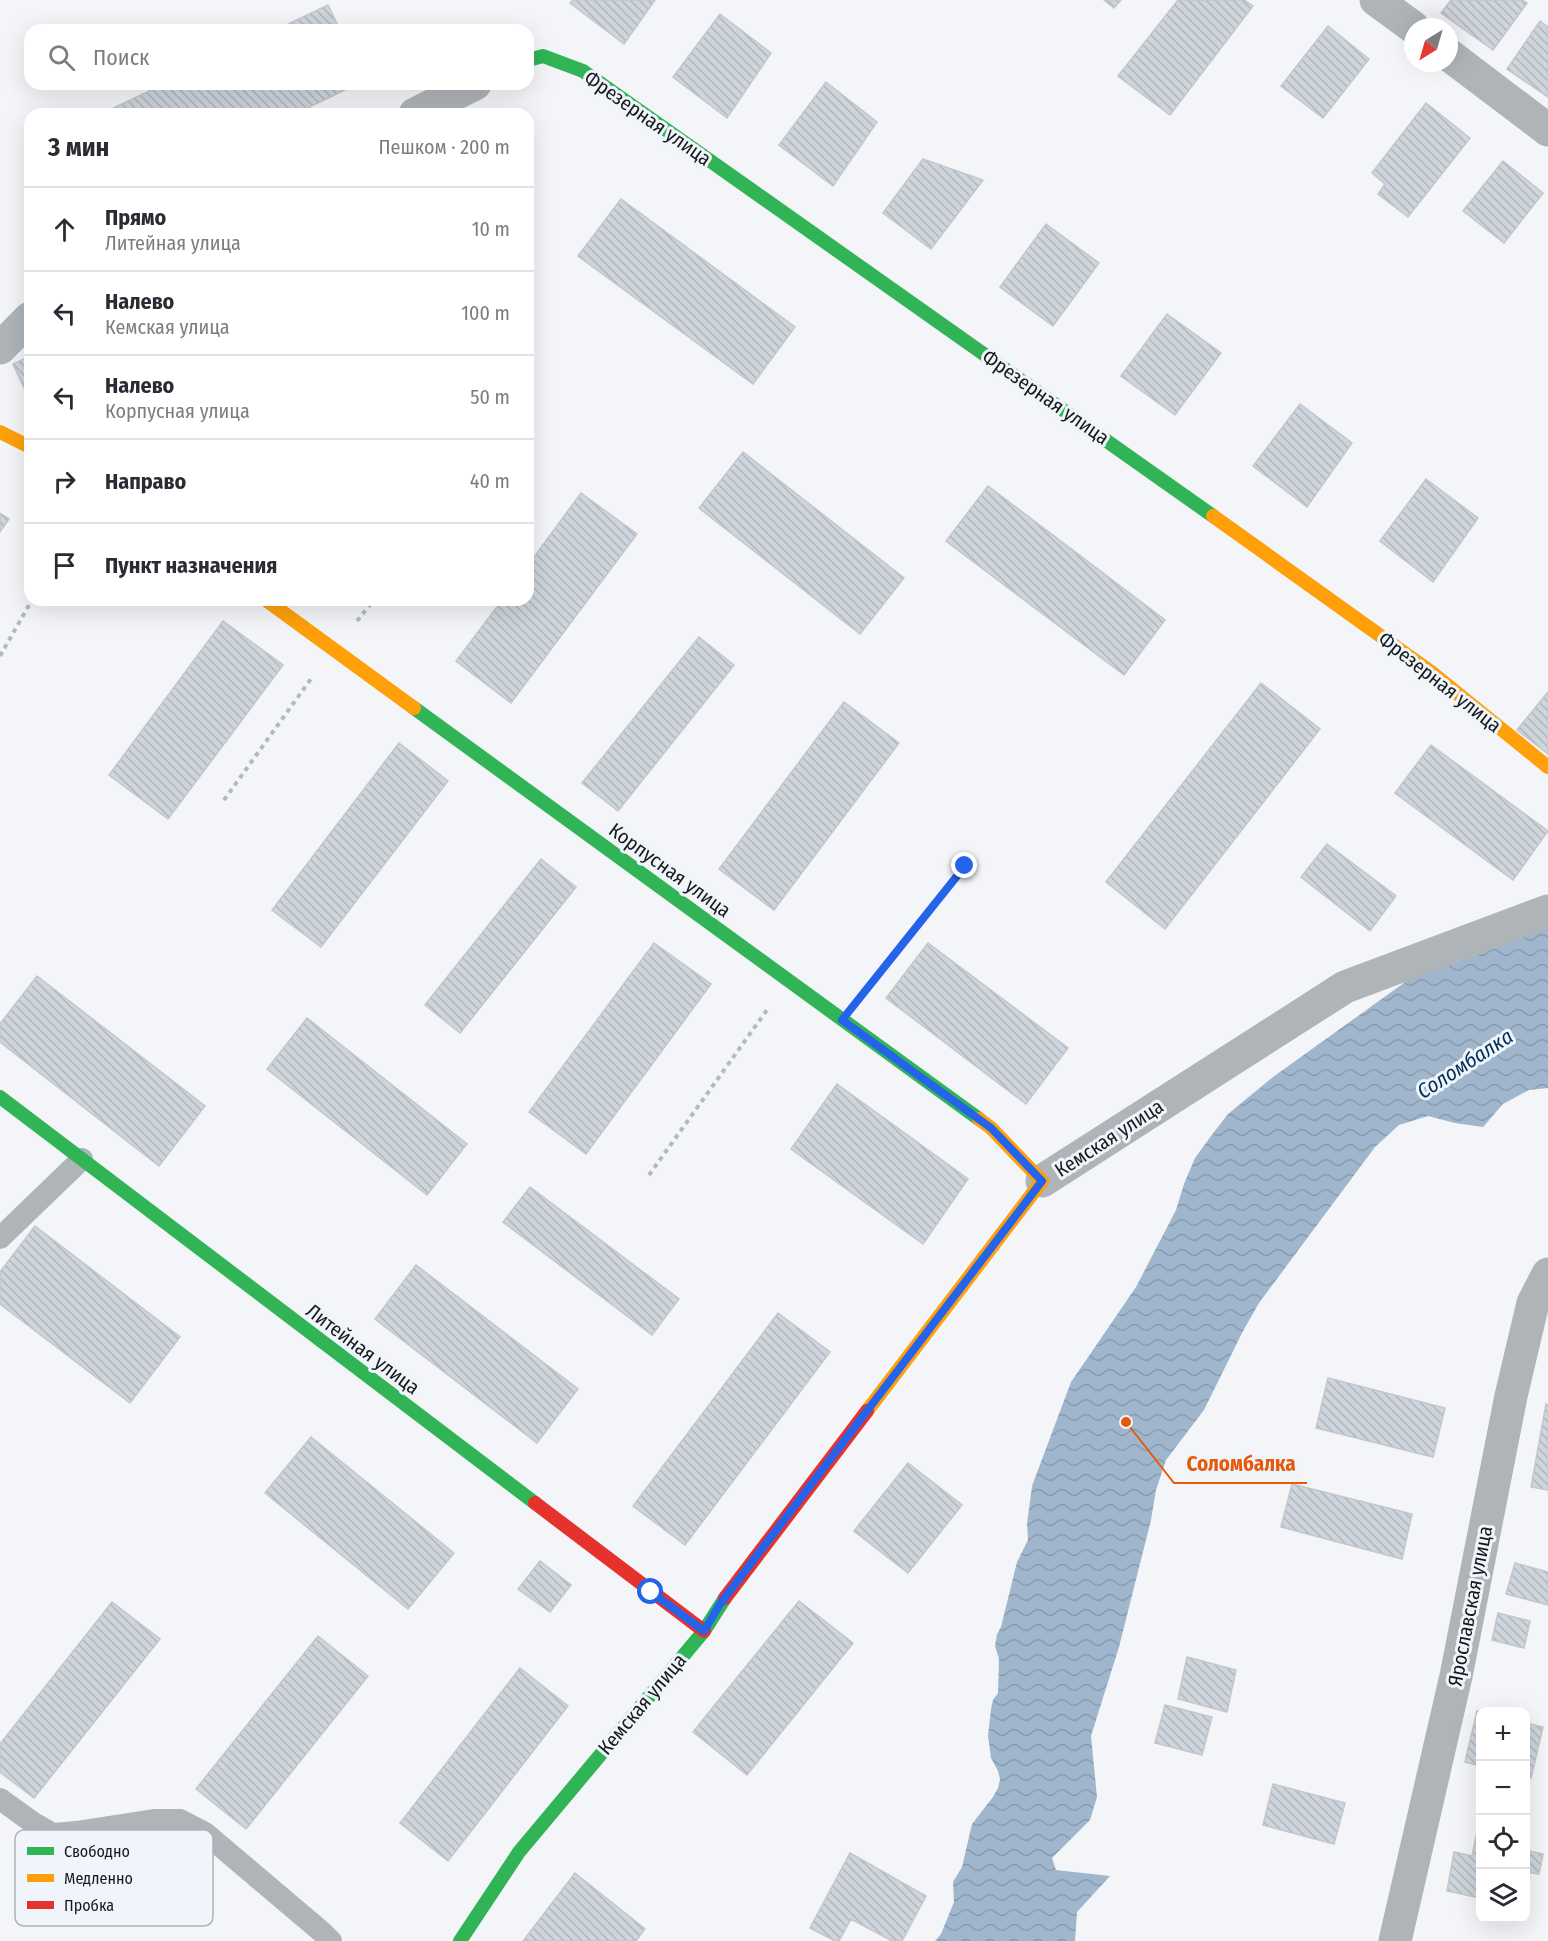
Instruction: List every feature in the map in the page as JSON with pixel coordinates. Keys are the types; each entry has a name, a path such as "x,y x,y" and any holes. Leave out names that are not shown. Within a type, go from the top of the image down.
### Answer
{"street":[{"path":"1376,0 1404,20"},
{"name":"Фрезерная улица","path":"534,59 543,57 583,71 1303,579 1431,672 1548,767"},
{"path":"1458,62 1548,130"},
{"path":"427,108 463,90"},
{"path":"0,348 24,324"},
{"path":"0,432 24,444"},
{"name":"Корпусная улица","path":"274,606 991,1128 1042,1181"},
{"name":"Кемская улица","path":"460,1941 519,1852 704,1631 720,1604 1042,1181 1345,987 1548,910"},
{"name":"Литейная улица","path":"0,1097 704,1631"},
{"name":"Ярославская улица","path":"1395,1941 1456,1676 1511,1396 1533,1303 1548,1274"}],"lane":[{"path":"0,1238 82,1159"},
{"path":"0,1799 46,1830"},
{"path":"89,1830 154,1820 180,1820 199,1830"},
{"path":"213,1840 331,1941"}],"path":[{"path":"0,656 29,606"},
{"path":"225,800 333,649 369,606"},
{"path":"842,1020 965,866"},
{"path":"649,1175 788,981"}],"water":[{"name":"Соломбалка","path":"1548,924 1548,1088 1529,1090 1503,1104 1483,1127 1428,1116 1399,1125 1375,1147 1259,1303 1204,1410 1166,1460 1156,1490 1151,1520 1119,1647 1091,1736 1097,1797 1090,1820 1052,1858 1056,1870 1110,1876 1077,1912 1075,1941 935,1941 941,1934 954,1902 953,1882 962,1867 972,1824 993,1797 1000,1779 991,1758 988,1736 993,1700 998,1693 999,1659 995,1646 1017,1562 1028,1540 1027,1524 1032,1486 1071,1382 1136,1287 1176,1210 1195,1158 1228,1114 1273,1077 1415,975"}],"building":[{"path":"573,0 655,0 624,44 570,3"},
{"path":"1104,0 1121,0 1114,8"},
{"path":"1178,0 1244,0 1253,6 1170,115 1118,76"},
{"path":"1451,0 1522,0 1527,3 1493,50 1458,25 1458,18 1448,18 1441,13"},
{"path":"328,5 337,24 288,24"},
{"path":"720,14 771,53 727,118 673,77"},
{"path":"1540,21 1548,27 1548,97 1507,69"},
{"path":"1328,26 1369,59 1323,118 1281,86"},
{"path":"826,82 877,122 833,186 779,145"},
{"path":"151,90 345,90 307,108 114,108"},
{"path":"1426,103 1470,138 1408,217 1378,194 1385,184 1372,173"},
{"path":"923,159 983,180 931,249 883,213"},
{"path":"1503,161 1543,193 1504,243 1463,211"},
{"path":"621,199 795,327 753,384 578,256"},
{"path":"1046,224 1099,263 1053,326 1000,287"},
{"path":"1167,314 1221,353 1175,415 1121,376"},
{"path":"24,359 24,388 13,364"},
{"path":"1300,404 1352,443 1307,507 1253,466"},
{"path":"743,452 904,578 860,634 699,508"},
{"path":"1426,479 1478,518 1433,582 1380,541"},
{"path":"988,486 1165,620 1124,675 946,541"},
{"path":"581,493 637,534 511,703 456,661 497,606 534,606 534,557"},
{"path":"0,513 9,519 0,532"},
{"path":"223,621 283,665 168,819 109,775"},
{"path":"699,637 734,665 618,811 582,783"},
{"path":"1261,683 1320,729 1165,929 1106,882"},
{"path":"1548,692 1548,754 1517,730"},
{"path":"844,702 899,743 774,910 719,869"},
{"path":"399,743 448,781 321,947 272,910"},
{"path":"1431,745 1548,831 1513,880 1395,793"},
{"path":"1327,844 1396,896 1370,931 1301,877"},
{"path":"541,859 576,887 460,1033 425,1005"},
{"path":"654,943 711,984 586,1154 529,1112"},
{"path":"928,943 1068,1048 1026,1104 886,998"},
{"path":"37,976 205,1106 159,1166 0,1042 0,1024"},
{"path":"307,1018 467,1144 427,1195 267,1069"},
{"path":"837,1084 968,1179 923,1244 791,1149"},
{"path":"530,1187 679,1299 652,1335 503,1222"},
{"path":"35,1226 180,1337 130,1403 0,1304 0,1272"},
{"path":"416,1265 578,1389 537,1443 375,1319"},
{"path":"778,1313 830,1352 685,1545 633,1506"},
{"path":"1328,1378 1445,1408 1433,1457 1316,1428"},
{"path":"1546,1404 1548,1405 1548,1490 1531,1487"},
{"path":"311,1437 454,1553 408,1609 265,1493"},
{"path":"908,1463 962,1505 908,1573 854,1531"},
{"path":"1292,1484 1412,1514 1402,1559 1281,1527"},
{"path":"540,1561 571,1585 550,1612 518,1589"},
{"path":"1515,1563 1548,1572 1548,1605 1506,1594"},
{"path":"799,1601 853,1643 747,1775 693,1732"},
{"path":"112,1602 160,1639 34,1798 0,1772 0,1744"},
{"path":"1498,1613 1530,1621 1524,1648 1492,1640"},
{"path":"318,1636 368,1676 246,1829 196,1789"},
{"path":"1187,1657 1236,1670 1227,1712 1178,1699"},
{"path":"520,1668 568,1706 448,1861 400,1823"},
{"path":"1165,1705 1212,1717 1202,1755 1155,1743"},
{"path":"1476,1715 1476,1765 1465,1762"},
{"path":"1530,1724 1543,1727 1530,1778"},
{"path":"1273,1784 1345,1803 1334,1844 1263,1825"},
{"path":"1476,1837 1476,1897 1447,1891 1454,1852 1472,1856"},
{"path":"1530,1851 1543,1854 1539,1874 1530,1873"},
{"path":"850,1853 926,1896 902,1941 892,1941 851,1919 839,1941 810,1928"},
{"path":"575,1873 645,1929 636,1941 523,1941"}],"traffic: fast":[{"path":"534,58 543,56 583,71 1213,516"},
{"path":"414,708 979,1119"},
{"path":"0,1097 535,1503"},
{"path":"460,1941 519,1852 704,1631 725,1598"}],"traffic: slow":[{"path":"0,432 24,444"},
{"path":"1213,516 1431,672 1548,767"},
{"path":"274,606 414,708"},
{"path":"867,1411 1042,1181 991,1128 979,1119"}],"traffic: jam":[{"path":"725,1598 867,1411"},
{"path":"535,1503 704,1631"}],"place":[{"name":"Соломбалка","path":"1126,1422"}],"route":[{"path":"651,1592 704,1631 720,1604 1042,1181 991,1128 842,1020 965,866"}]}
